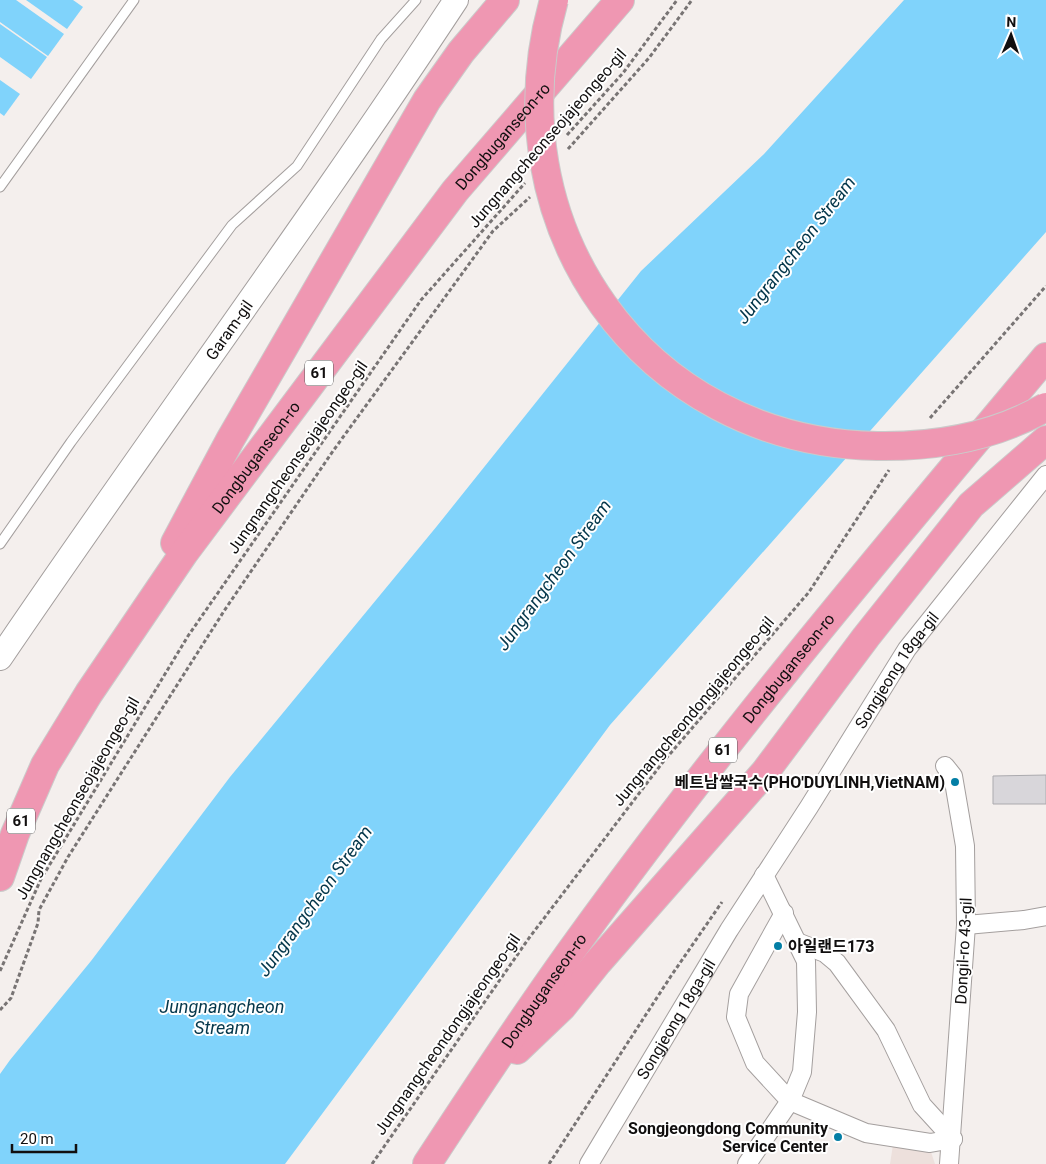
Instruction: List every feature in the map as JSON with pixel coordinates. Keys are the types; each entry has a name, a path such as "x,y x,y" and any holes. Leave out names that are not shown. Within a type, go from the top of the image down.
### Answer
{"highway":[{"path":"124,640 230,440 427,100 461,52 505,0"},
{"path":"554,0 546,30 542,58 538,121 541,153 556,214 568,245 587,281 607,310 633,341 672,377 708,401 736,416 768,429 796,437 856,446 933,445 1005,427 1046,407"},
{"name":"Dongbuganseon-ro","path":"0,877 15,834 45,766 124,640 184,553 455,191 517,116 620,0"},
{"name":"Dongbuganseon-ro","path":"426,1164 579,940 742,726 844,598 1046,357"},
{"path":"476,1089 562,1007 598,962 726,819 765,772 952,526 971,504 1046,440"}],"street":[{"name":"Garam-gil","path":"0,658 89,526 282,257 456,0"},
{"name":"Songjeong 18ga-gil","path":"589,1164 764,875 809,807 907,649 1046,475"},
{"name":"Dongil-ro 43-gil","path":"945,766 953,776 965,846 966,925 953,1139 949,1164"},
{"path":"747,1164 790,1101 802,1072 807,1012 806,961 764,875"},
{"path":"784,913 740,994 736,1017 755,1063 790,1101 866,1132 930,1143 953,1139"},
{"path":"966,925 1046,916"},
{"path":"797,942 825,953 837,963 886,1030 922,1105 953,1139"}],"lane":[{"path":"0,187 134,0"},
{"path":"0,544 71,442 232,225 297,166 381,39 416,0"}],"path":[{"name":"Jungnangcheonseojajeongeo-gil","path":"564,140 623,73 677,0"},
{"path":"563,156 579,135 649,58 692,0"},
{"name":"Jungnangcheonseojajeongeo-gil","path":"0,972 41,879 188,636 421,300 531,176"},
{"path":"0,1010 11,998 38,924 39,910 68,857 224,611 333,451 493,231 536,191"},
{"path":"924,425 1046,286"},
{"name":"Jungnangcheondongjajeongeo-gil","path":"372,1164 529,938 663,762 809,592 894,463"}],"shaded area":[{"path":"893,1145 929,1146 935,1164 890,1164"}],"water":[{"path":"0,0 16,0 64,34 48,56 0,22"},
{"path":"26,0 73,0 83,7 67,29"},
{"name":"Jungnangcheon Stream","path":"904,0 1046,0 1046,232 610,725 285,1164 0,1164 0,1074 10,1060 91,961 230,777 437,526 641,271 764,154"},
{"path":"0,24 47,57 31,79 0,57"},
{"path":"0,80 20,94 4,116 0,113"}],"building":[{"path":"1046,775 1046,804 993,804 993,776"}],"place":[{"name":"베트남쌀국수(PHO'DUYLINH,VietNAM)","path":"955,782"},
{"name":"아일랜드173","path":"778,946"},
{"name":"Songjeongdong Community Service Center","path":"838,1137"}],"water label":[{"name":"Jungrangcheon Stream","path":"796,250"},
{"name":"Jungrangcheon Stream","path":"554,575"},
{"name":"Jungrangcheon Stream","path":"315,901"}]}
